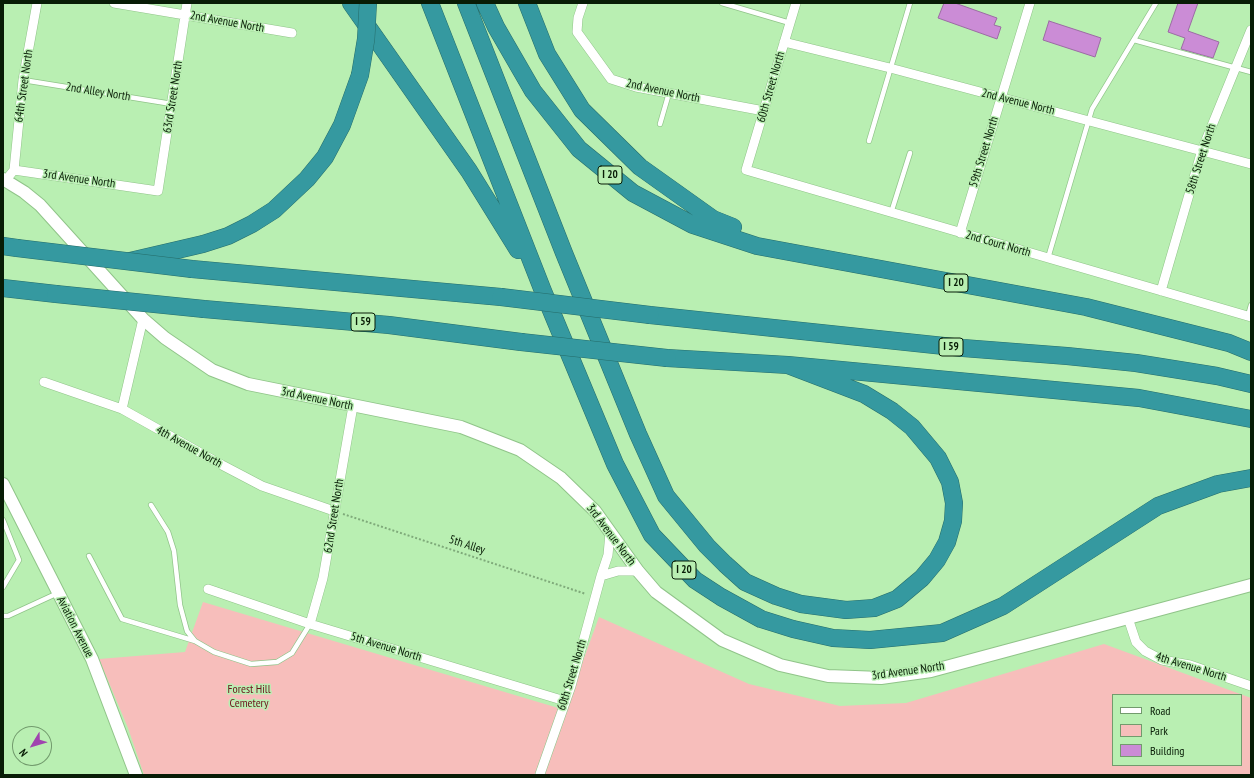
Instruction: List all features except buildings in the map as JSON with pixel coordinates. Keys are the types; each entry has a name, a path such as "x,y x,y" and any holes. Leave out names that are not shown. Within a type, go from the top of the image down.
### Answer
{"highway":[{"path":"351,3 469,171 543,291"},
{"path":"126,262 203,244 240,231 274,210 297,190 317,167 337,136 347,114 360,75 366,39 368,3"},
{"name":"I 20","path":"430,3 543,291 615,464 652,535 694,580 720,597 761,619 793,630 833,638 870,640 942,633 1003,606 1158,506 1218,484 1251,478"},
{"path":"466,3 567,261 638,434 666,496 702,541 725,564 745,582 776,596 801,604 846,610 874,608 897,599 922,578 937,560 947,542 953,521 954,503 950,482 938,458 912,427 892,411 864,394 788,366"},
{"name":"I 20","path":"485,3 496,27 533,91 579,149 633,193 693,224 757,246 1086,307 1229,344 1251,352"},
{"path":"527,3 548,54 582,110 640,167 713,219 806,255"},
{"name":"I 59","path":"10,247 192,269 501,297 650,315 963,348 1067,356 1159,366 1217,376 1251,384"},
{"name":"I 59","path":"3,288 204,309 389,325 521,342 667,358 788,366 1139,398 1251,419"}],"street":[{"name":"64th Street North","path":"14,170 23,80 37,3"},
{"name":"2nd Avenue North","path":"114,3 292,33"},
{"name":"63rd Street North","path":"158,191 187,3"},
{"name":"2nd Avenue North","path":"583,3 578,18 577,32 611,79 636,87 764,111"},
{"name":"60th Street North","path":"746,170 796,3"},
{"name":"59th Street North","path":"960,233 1030,3"},
{"name":"58th Street North","path":"1161,291 1202,150 1251,30"},
{"name":"2nd Avenue North","path":"784,42 890,68 1251,164"},
{"name":"3rd Avenue North","path":"158,191 14,170 5,180 40,205 143,319 165,338 212,370 248,384 461,427 520,450 561,478 595,511 638,571 656,592 722,640 780,665 828,676 881,678 931,671 1251,585"},
{"name":"2nd Court North","path":"746,170 1249,317"},
{"path":"122,409 143,319"},
{"name":"4th Avenue North","path":"44,382 122,409 222,466 262,486 334,511"},
{"name":"62nd Street North","path":"310,624 324,578 334,511 353,406"},
{"name":"Aviation Avenue","path":"3,484 92,659 136,775"},
{"name":"60th Street North","path":"540,774 571,686 595,596 608,555 610,533"},
{"path":"601,576 618,571 638,571"},
{"name":"5th Avenue North","path":"208,589 310,624 565,701"},
{"name":"4th Avenue North","path":"1128,618 1136,642 1145,651 1162,660 1190,665 1251,686"}],"lane":[{"path":"722,3 790,23"},
{"path":"869,141 910,3"},
{"path":"1048,258 1092,109 1156,3"},
{"path":"1134,40 1251,72"},
{"name":"2nd Alley North","path":"23,80 172,104"},
{"path":"660,124 669,93"},
{"path":"891,213 910,153"},
{"path":"1249,317 1251,305"},
{"path":"151,505 168,532 174,551 180,605 187,631 195,641"},
{"path":"3,520 19,560 3,587"},
{"path":"89,556 122,619 195,641 214,652 251,664 277,662 292,653 310,624"},
{"path":"3,616 8,616 58,593"}],"path":[{"name":"5th Alley","path":"334,511 595,596"}],"green space":[{"name":"Forest Hill Cemetery","path":"203,602 565,710 599,617 749,684 840,706 906,703 1104,644 1240,694 1112,694 1112,766 1242,766 1242,695 1251,698 1251,775 144,775 128,728 99,659 185,652"}]}
